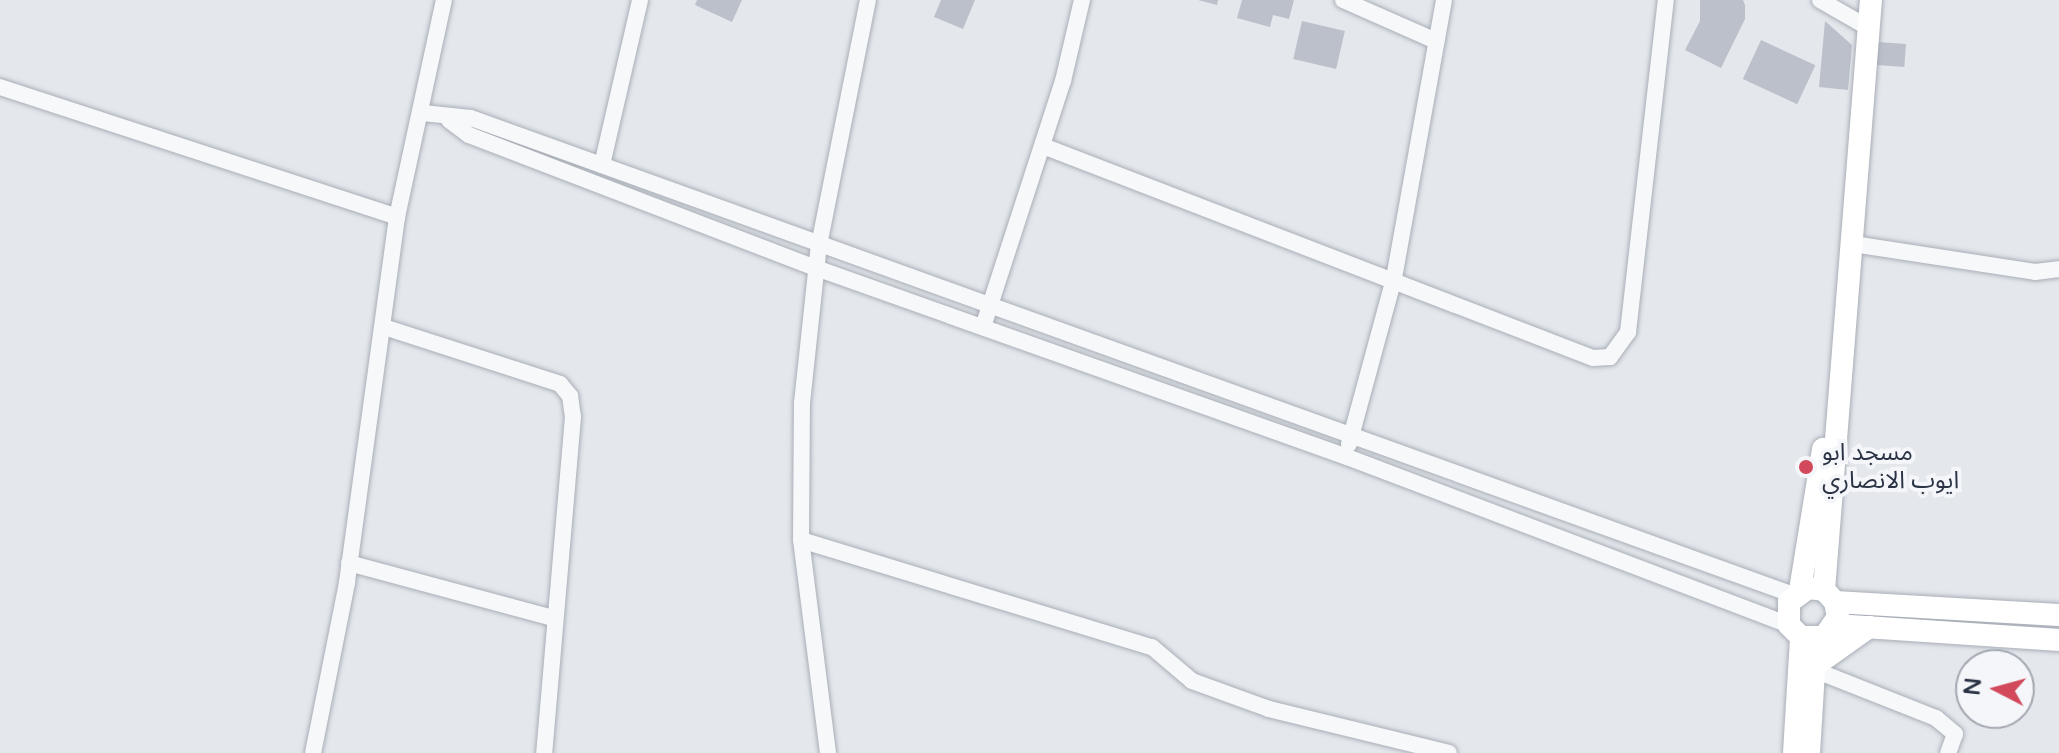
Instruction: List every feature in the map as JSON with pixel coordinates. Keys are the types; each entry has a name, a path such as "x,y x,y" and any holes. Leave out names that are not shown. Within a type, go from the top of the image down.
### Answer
{"street":[{"path":"313,753 349,563 397,217 423,113 444,0"},
{"path":"602,165 640,0"},
{"path":"828,753 801,540 802,403 819,245 868,0"},
{"path":"983,327 1043,146 1082,0"},
{"path":"1343,0 1436,41"},
{"path":"1347,457 1394,278 1444,0"},
{"path":"1043,146 1394,278 1593,358 1610,357 1619,349 1628,332 1666,0"},
{"path":"1820,0 1867,27"},
{"path":"1835,625 1826,567 1871,0"},
{"path":"0,87 397,217"},
{"path":"423,113 449,120 471,118 1797,593 1868,604 2059,615"},
{"path":"449,120 469,135 816,268 1347,457 1802,634 1835,625 2059,640"},
{"path":"1809,753 1810,666 1802,634 1787,610 1797,593 1825,437 1847,204 1855,178"},
{"path":"1853,244 2035,272 2059,269"},
{"path":"384,327 560,384 570,396 573,417 553,618 544,753"},
{"path":"801,540 1152,647 1192,681 1269,709 1449,753"},
{"path":"349,563 553,618"},
{"path":"1826,567 1868,604"},
{"path":"1794,753 1810,666 1869,627"},
{"path":"1810,666 1936,718 1955,734 1948,753"}],"building":[{"path":"697,0 742,0 732,22 695,5"},
{"path":"941,0 975,0 963,29 934,17"},
{"path":"1198,0 1218,0 1217,5"},
{"path":"1242,0 1294,0 1289,19 1273,15 1270,27 1237,18"},
{"path":"1700,0 1743,0 1745,5 1745,19 1721,68 1685,50 1700,21"},
{"path":"1302,21 1345,31 1336,69 1293,59"},
{"path":"1825,21 1852,45 1848,90 1819,87"},
{"path":"1761,40 1815,65 1797,104 1743,79"},
{"path":"1878,42 1906,44 1904,67 1876,65"}],"place":[{"name":"مسجد ابو ايوب الانصاري","path":"1806,467"}]}
